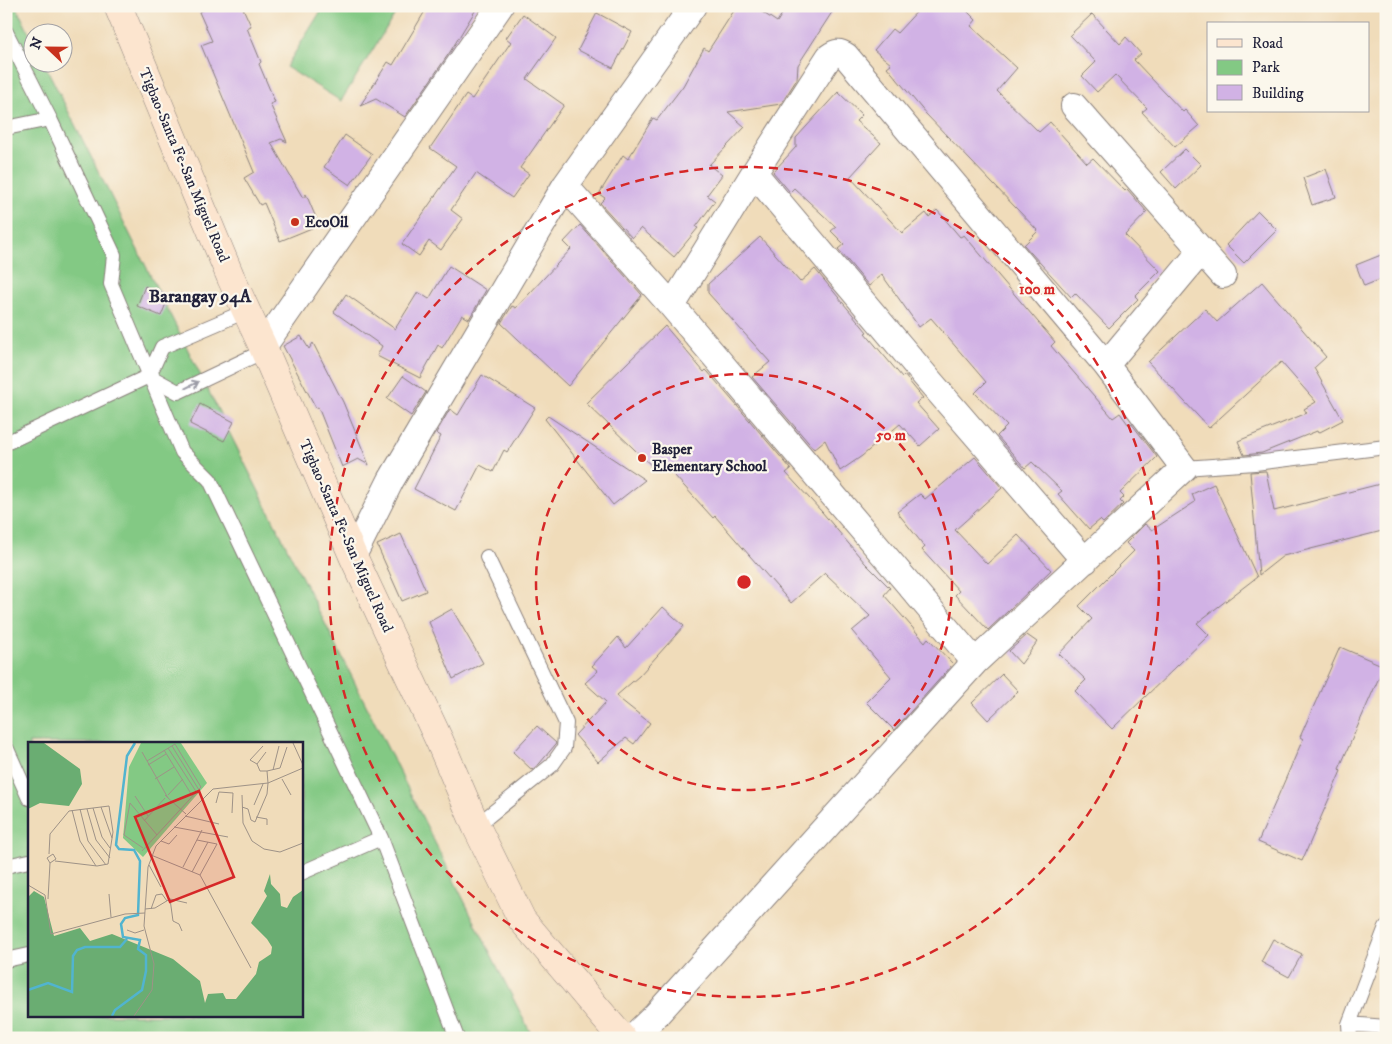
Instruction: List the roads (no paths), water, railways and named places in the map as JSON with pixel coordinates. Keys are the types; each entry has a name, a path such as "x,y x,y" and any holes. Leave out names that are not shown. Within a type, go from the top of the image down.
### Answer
{"main road":[{"name":"Tigbao-Santa Fe-San Miguel Road","path":"118,6 246,311 353,556 436,733 476,826 522,920 622,1038"}],"street":[{"path":"263,349 500,6"},
{"path":"353,556 391,480 565,186 693,6"},
{"path":"632,1038 656,1015 975,662 1184,468 1106,364 852,63 841,53 836,52 829,57 754,173 672,306"},
{"path":"1074,106 1223,275"},
{"path":"754,173 933,386 1085,560"},
{"path":"565,186 672,306 975,662"},
{"path":"1106,364 1202,250"}],"lane":[{"path":"6,32 11,53 50,119 114,254 111,284 182,452 210,480 381,838 457,1038"},
{"path":"6,128 50,119"},
{"path":"6,443 149,376 162,347 246,311"},
{"path":"149,376 178,392 263,349"},
{"path":"1184,468 1255,463 1386,447"},
{"path":"476,826 552,765 564,748 566,723 487,557"},
{"path":"6,747 28,796"},
{"path":"302,873 381,838"},
{"path":"6,866 28,861"},
{"path":"1386,927 1350,1031 1386,1027"},
{"path":"6,960 28,955"}],"place":[{"name":"EcoOil","path":"295,222"},
{"name":"Basper Elementary School","path":"642,458"}],"district":[{"name":"Barangay 94A","path":"200,297"}]}
